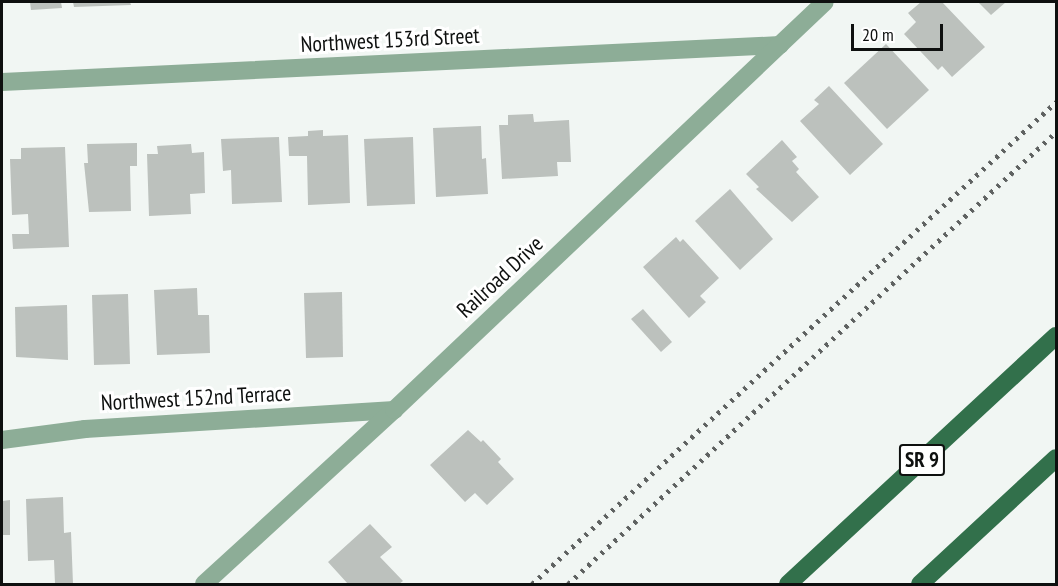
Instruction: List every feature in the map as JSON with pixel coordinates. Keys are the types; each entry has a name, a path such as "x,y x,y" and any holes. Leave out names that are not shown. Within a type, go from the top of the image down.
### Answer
{"main road":[{"name":"SR 9","path":"788,585 1056,336"},
{"path":"920,585 1056,458"}],"street":[{"name":"Railroad Drive","path":"204,585 394,410 825,2"},
{"name":"Northwest 153rd Street","path":"2,82 780,45"},
{"name":"Northwest 152nd Terrace","path":"2,440 85,429 394,410"}],"building":[{"path":"30,2 61,2 62,8 31,10"},
{"path":"73,2 130,2 131,5 74,7"},
{"path":"921,2 942,2 985,47 952,77 942,66 938,70 904,34 916,22 908,13"},
{"path":"978,2 1006,2 991,15"},
{"path":"886,44 929,90 887,129 844,83"},
{"path":"829,86 883,144 850,175 800,121 819,104 814,100"},
{"path":"533,114 534,122 569,120 571,162 557,162 558,176 502,179 499,125 508,125 508,115"},
{"path":"481,126 482,159 486,158 488,194 436,197 433,128"},
{"path":"323,130 323,136 348,135 350,203 308,205 307,156 289,156 288,137 308,136 308,131"},
{"path":"279,137 282,202 232,204 231,170 223,171 221,139"},
{"path":"413,137 415,204 367,206 364,139"},
{"path":"782,140 797,157 792,161 799,169 796,172 819,197 792,222 756,189 759,187 746,174"},
{"path":"137,143 137,166 130,166 131,211 89,212 84,163 88,163 87,144"},
{"path":"191,144 192,153 204,152 205,193 190,194 191,214 149,216 147,154 158,154 157,146"},
{"path":"65,147 69,247 13,249 12,234 29,234 28,214 12,215 10,159 21,159 21,148"},
{"path":"730,189 773,239 740,270 695,221"},
{"path":"676,237 680,242 683,239 719,278 700,296 706,302 689,318 643,267"},
{"path":"197,288 198,315 209,315 210,353 157,355 154,290"},
{"path":"342,292 343,357 306,358 304,293"},
{"path":"128,294 130,364 94,365 92,295"},
{"path":"67,305 68,360 16,357 15,307"},
{"path":"643,309 672,342 661,352 631,319"},
{"path":"468,430 481,442 483,440 501,459 498,462 514,479 487,505 475,493 465,502 430,465"},
{"path":"63,497 64,533 71,532 73,584 55,584 54,560 28,561 26,499"},
{"path":"10,500 10,535 2,535 2,501"},
{"path":"370,524 392,547 380,557 403,581 399,584 348,584 328,562"}],"railway":[{"path":"532,584 1056,102"},
{"path":"568,584 1056,132"}]}
